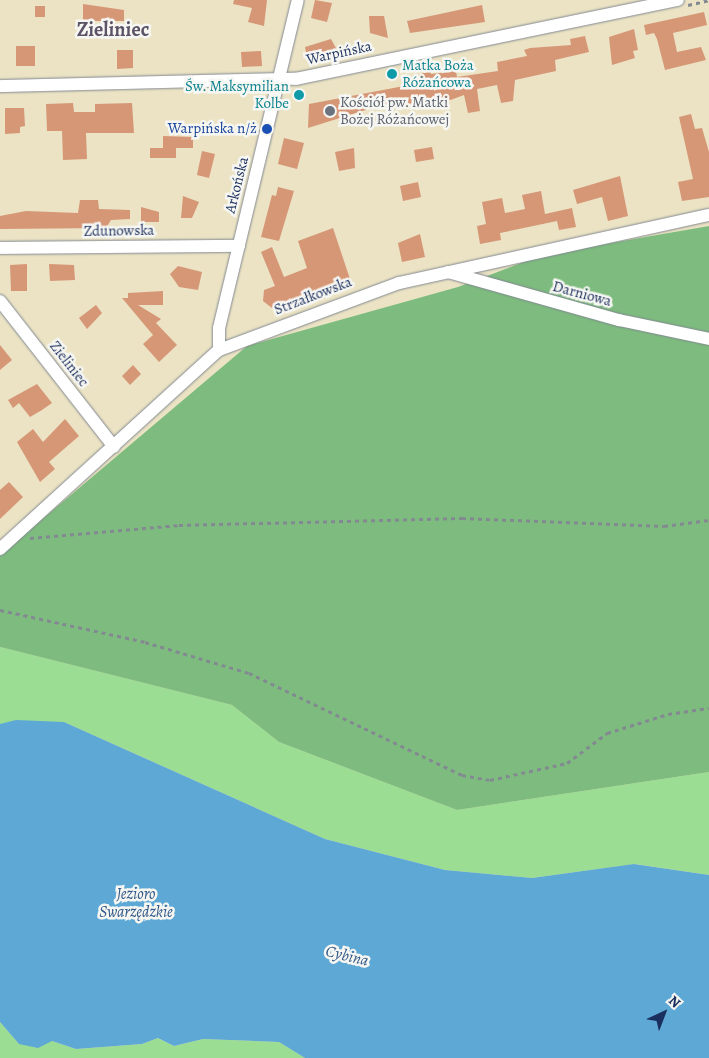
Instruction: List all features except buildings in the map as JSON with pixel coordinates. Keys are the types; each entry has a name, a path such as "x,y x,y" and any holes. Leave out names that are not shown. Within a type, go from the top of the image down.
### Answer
{"street":[{"name":"Arkońska","path":"219,350 219,328 298,0"},
{"name":"Warpińska","path":"0,86 278,81 681,3"},
{"name":"Strzałkowska","path":"0,549 219,350 349,299 448,272 709,215"},
{"name":"Zdunowska","path":"0,248 239,246"},
{"name":"Darniowa","path":"448,272 619,320 709,339"},
{"name":"Zieliniec","path":"0,301 114,447"}],"path":[{"path":"681,3 709,0"},
{"path":"14,536 22,540 86,530 179,525 413,519 664,526 709,520"},
{"path":"0,610 145,642 249,673 453,771 490,780 567,763 607,733 668,714 709,708"}],"green space":[{"path":"709,226 709,772 457,810 279,742 232,705 0,647 0,555 247,346 458,287 542,255"},
{"path":"0,647 232,705 279,742 457,810 709,772 709,875 635,864 532,878 445,870 325,839 64,722 0,724"},
{"path":"0,1022 19,1044 52,1041 76,1049 142,1044 158,1038 174,1046 203,1039 279,1042 305,1058 0,1058"}],"water":[{"name":"Jezioro Swarzędzkie","path":"16,720 64,722 325,839 445,870 532,878 634,864 709,875 709,1058 305,1058 279,1042 203,1039 174,1046 158,1038 142,1044 76,1049 52,1041 38,1048 19,1044 0,1022 0,724"}],"place":[{"name":"Matka Boża Różańcowa","path":"392,74"},
{"name":"Św. Maksymilian Kolbe","path":"299,95"},
{"name":"Kościół pw. Matki Bożej Różańcowej","path":"330,111"},
{"name":"Warpińska n/ż","path":"267,129"}],"district":[{"name":"Zieliniec","path":"113,29"}],"water label":[{"name":"Cybina","path":"347,956"}]}
